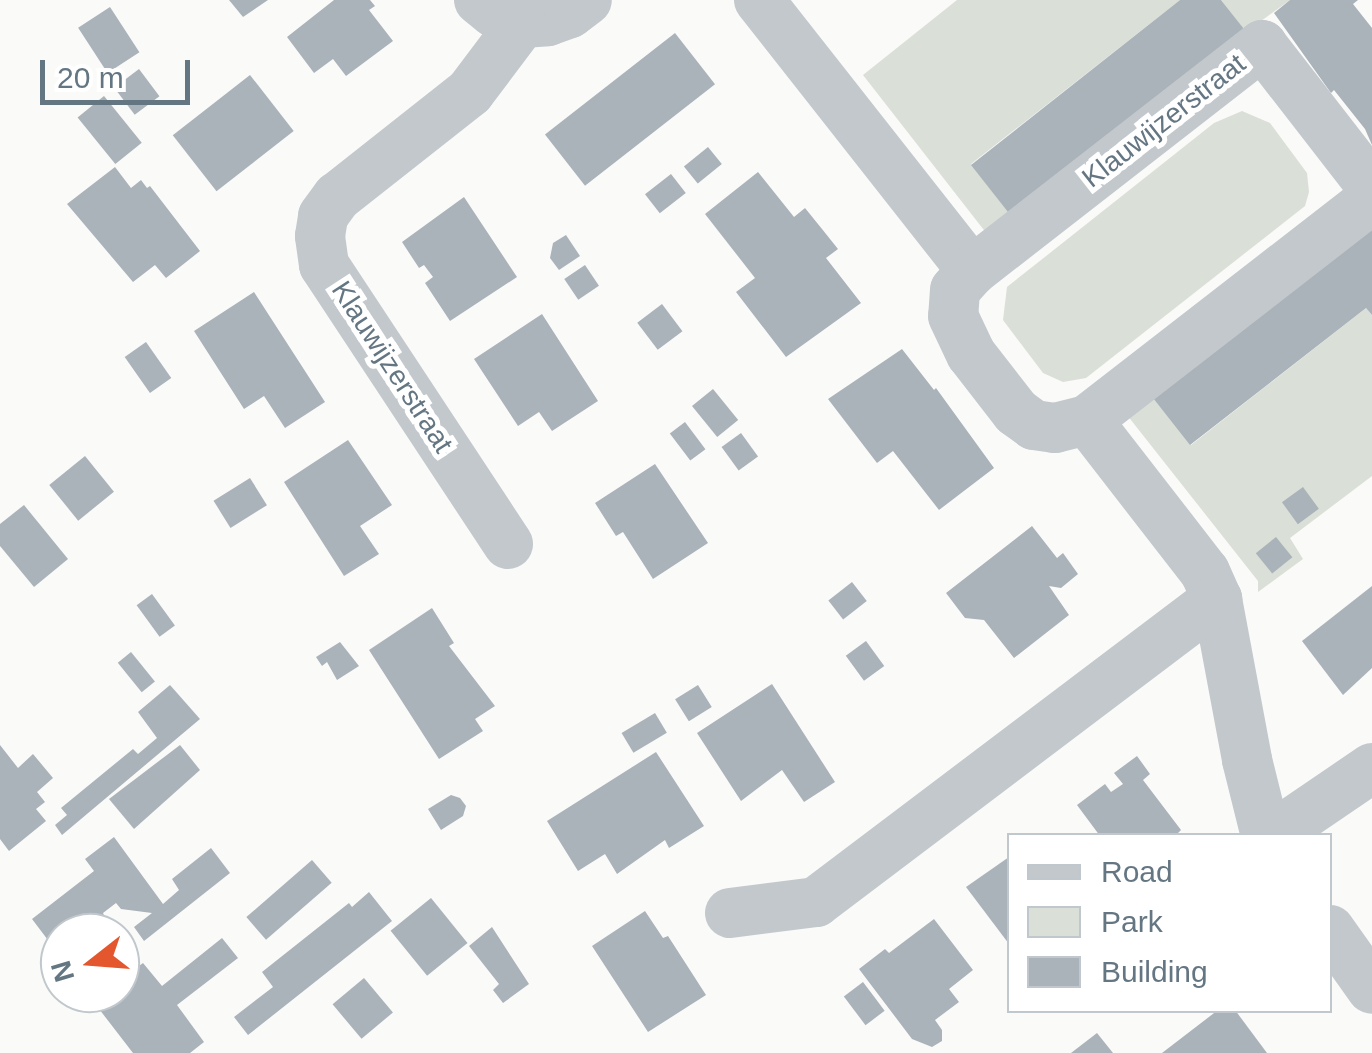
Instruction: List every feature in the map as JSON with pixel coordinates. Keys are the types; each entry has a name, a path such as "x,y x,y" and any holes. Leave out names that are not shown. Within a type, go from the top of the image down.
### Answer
{"street":[{"path":"479,0 494,12 522,23 559,17 587,0"},
{"path":"759,0 972,272"},
{"name":"Klauwijzerstraat","path":"508,544 324,265 320,236 324,216 337,197 470,92 522,23"},
{"name":"Klauwijzerstraat","path":"1087,420 1055,428 1034,425 1016,412 971,354 953,316 955,290 972,272 1262,45 1372,187"},
{"path":"1268,833 1246,760 1218,599 1205,572 1087,420 1372,199"},
{"path":"730,913 816,902 1218,599"},
{"path":"1274,833 1372,768"},
{"path":"1332,933 1372,990"}],"green space":[{"path":"957,0 1180,0 971,164 1011,215 987,234 863,75"},
{"path":"1221,0 1290,0 1246,32"},
{"path":"1242,111 1270,123 1307,173 1309,192 1305,206 1086,378 1063,382 1043,373 1003,320 1007,287 1214,123"},
{"path":"1366,308 1372,315 1372,476 1290,538 1303,559 1258,592 1258,581 1127,415 1151,395 1191,445"}],"building":[{"path":"229,0 268,0 243,17"},
{"path":"334,0 370,0 375,6 369,10 393,41 346,76 333,59 314,73 287,37"},
{"path":"1180,0 1221,0 1244,29 1008,212 971,165"},
{"path":"1290,0 1358,0 1353,4 1372,28 1372,145 1365,129 1334,90 1331,93 1274,13"},
{"path":"110,7 139,52 108,73 78,28"},
{"path":"675,33 715,84 585,186 545,135"},
{"path":"139,69 159,96 135,115 114,88"},
{"path":"250,75 294,131 216,191 173,135"},
{"path":"104,96 142,143 115,164 78,117"},
{"path":"708,147 722,164 698,184 684,167"},
{"path":"115,167 131,188 141,180 147,188 150,186 200,251 166,278 155,265 133,282 67,204"},
{"path":"758,172 794,217 805,208 838,249 826,258 861,303 786,357 736,292 755,278 705,214"},
{"path":"671,174 686,193 660,213 645,194"},
{"path":"464,197 517,277 450,321 425,283 433,277 424,265 419,268 402,242"},
{"path":"1372,227 1372,315 1366,308 1190,445 1153,398"},
{"path":"566,235 580,256 559,270 550,258 553,243"},
{"path":"585,265 599,286 578,300 564,279"},
{"path":"254,292 325,402 285,428 264,396 244,409 194,331"},
{"path":"662,304 682,331 658,350 637,323"},
{"path":"542,314 598,401 552,431 539,412 518,426 474,359"},
{"path":"146,342 171,378 150,393 125,357"},
{"path":"902,349 936,388 994,468 939,510 893,451 877,463 828,399"},
{"path":"713,389 738,420 717,437 692,406"},
{"path":"685,422 705,449 690,461 670,433"},
{"path":"741,433 758,456 739,471 722,447"},
{"path":"348,440 392,505 360,526 379,554 344,576 284,482"},
{"path":"85,456 114,492 78,521 49,485"},
{"path":"655,464 708,543 653,579 623,532 616,536 595,503"},
{"path":"250,478 267,505 230,528 214,501"},
{"path":"1303,487 1319,509 1298,524 1282,502"},
{"path":"24,505 68,559 34,587 0,546 0,524"},
{"path":"1032,526 1057,558 1063,553 1078,574 1061,588 1049,586 1069,615 1014,658 984,620 965,618 946,593"},
{"path":"1276,537 1292,557 1272,574 1256,553"},
{"path":"852,582 867,601 843,619 828,600"},
{"path":"1372,586 1372,668 1343,695 1302,641"},
{"path":"152,594 175,626 160,637 137,605"},
{"path":"432,608 454,643 449,646 495,706 475,719 483,731 439,759 369,650"},
{"path":"866,641 884,666 864,681 846,656"},
{"path":"340,642 359,666 337,680 327,662 322,666 316,657"},
{"path":"131,652 155,682 142,692 118,663"},
{"path":"772,684 835,782 804,802 782,770 741,801 697,733"},
{"path":"170,685 200,719 62,835 55,825 67,815 61,808 133,749 138,754 157,738 138,712"},
{"path":"698,685 712,707 689,721 675,699"},
{"path":"655,713 667,733 633,753 622,733"},
{"path":"0,745 18,768 33,754 53,778 37,792 45,802 36,809 46,821 9,851 0,839"},
{"path":"180,745 200,770 134,829 109,799"},
{"path":"656,752 704,826 669,848 665,840 617,874 605,854 578,871 547,821"},
{"path":"1137,756 1150,774 1143,780 1181,830 1098,833 1077,805 1105,784 1111,792 1123,784 1114,773"},
{"path":"451,795 466,806 463,816 441,830 428,809"},
{"path":"114,837 163,904 179,890 172,879 211,848 230,873 144,941 140,922 152,913 121,909 116,903 103,913 40,913 40,930 32,919 94,871 85,859"},
{"path":"1007,858 1007,941 966,887"},
{"path":"312,860 332,883 266,940 246,917"},
{"path":"369,892 392,921 248,1035 234,1017 273,987 262,972 349,903 352,907"},
{"path":"431,898 468,943 427,976 391,931"},
{"path":"645,911 663,938 668,936 706,995 648,1032 592,946"},
{"path":"934,919 973,970 949,989 959,1002 935,1020 942,1030 942,1041 932,1047 912,1039 859,969 885,949 889,953"},
{"path":"492,927 529,984 503,1003 493,990 499,984 469,946"},
{"path":"222,938 238,958 177,1005 204,1042 190,1053 133,1053 102,1013 140,1013 143,963 162,986"},
{"path":"364,978 393,1012 362,1039 333,1004"},
{"path":"863,982 885,1011 865,1025 844,996"},
{"path":"1214,1013 1237,1013 1267,1053 1162,1053"},
{"path":"1097,1033 1113,1053 1071,1053"}]}
